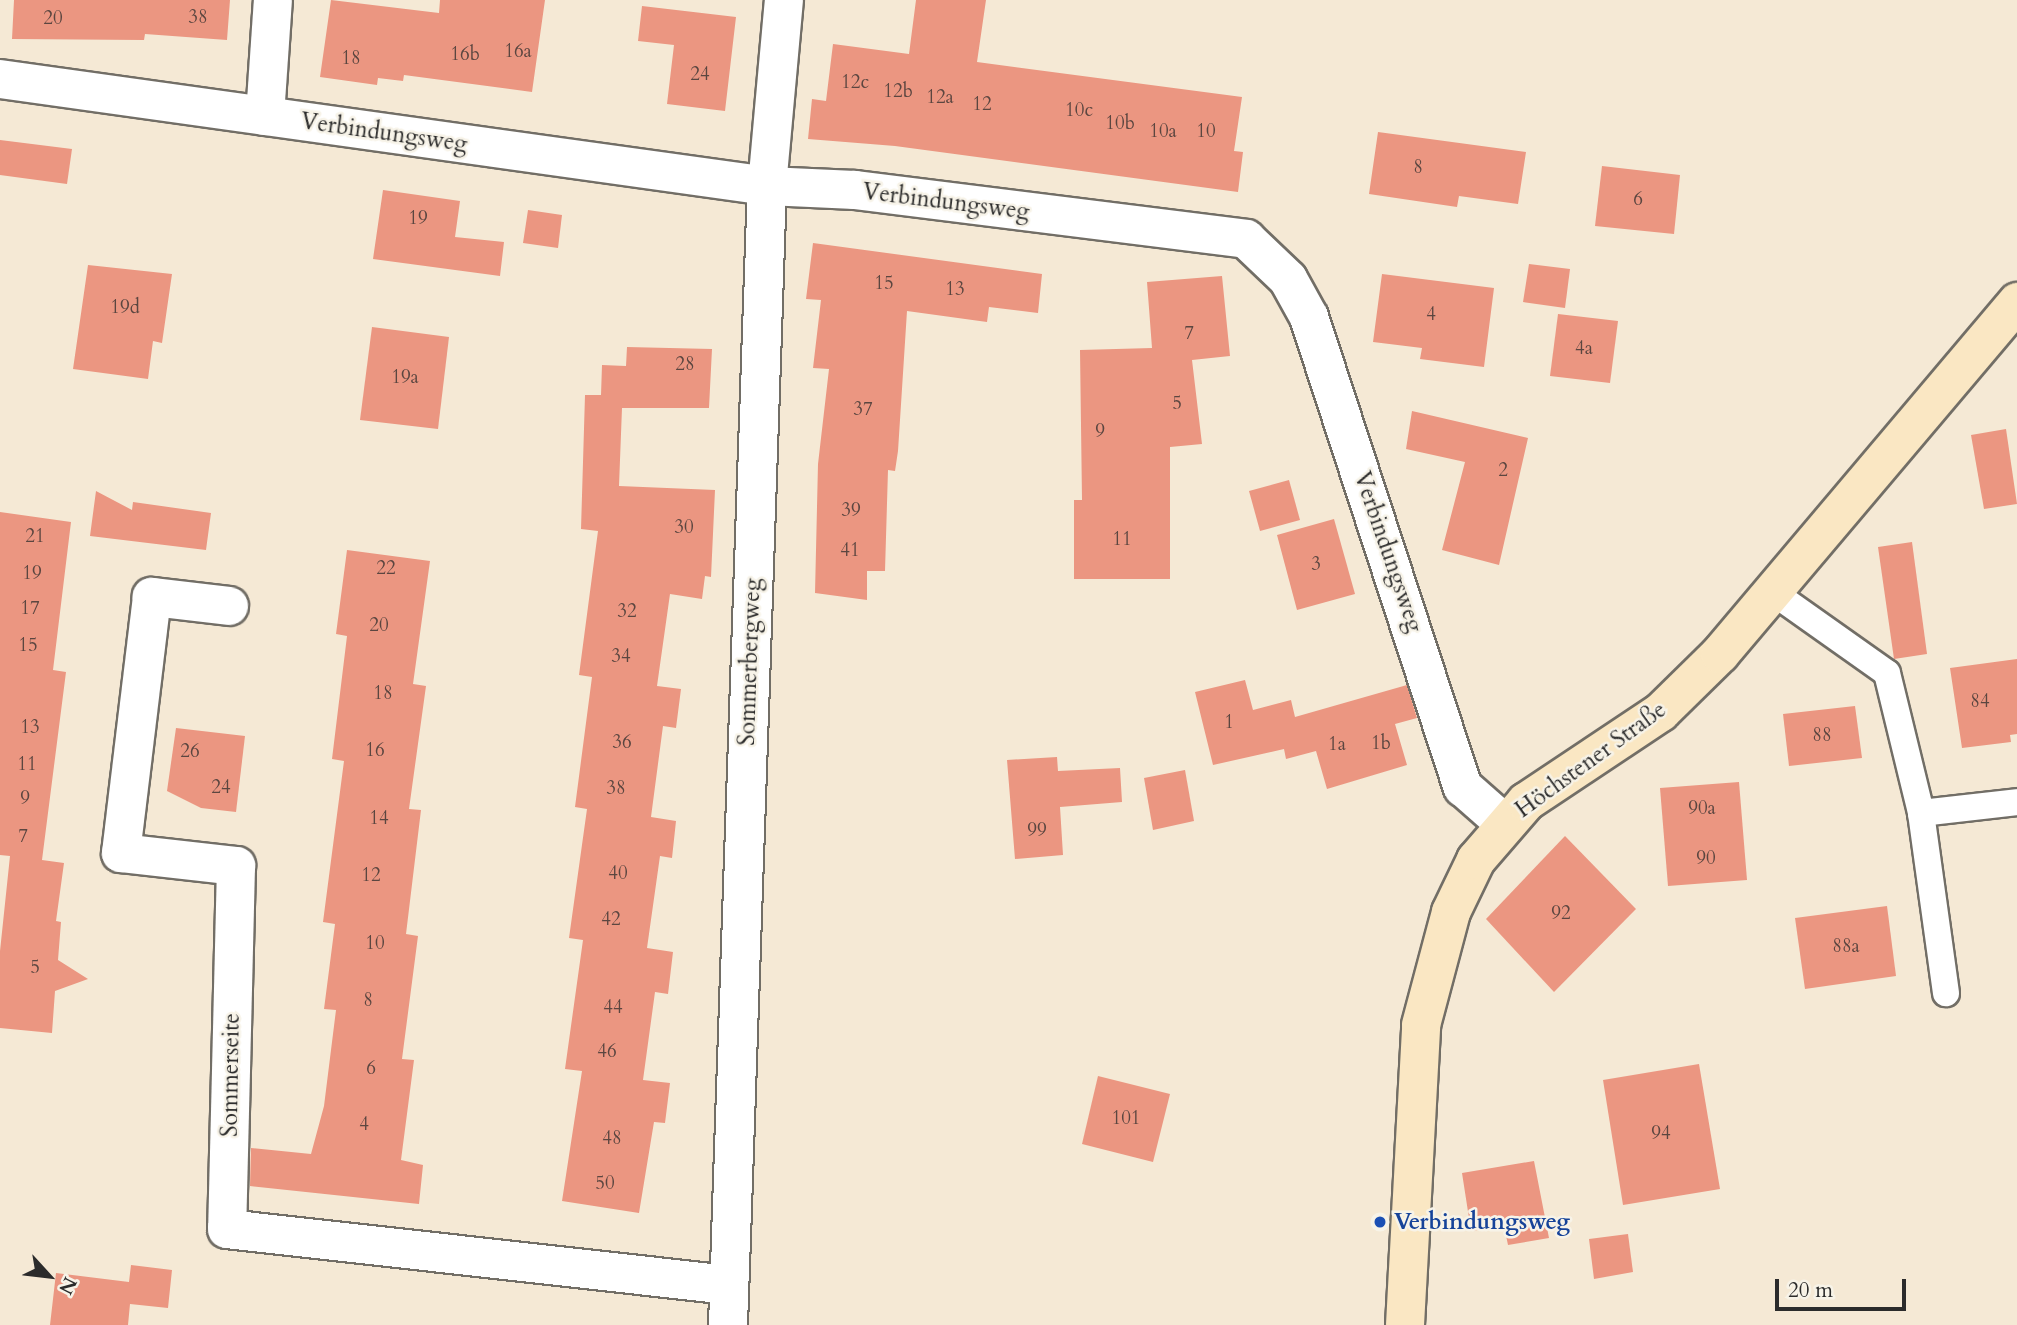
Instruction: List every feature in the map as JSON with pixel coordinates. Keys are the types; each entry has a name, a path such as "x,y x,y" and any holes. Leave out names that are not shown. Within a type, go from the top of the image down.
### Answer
{"main road":[{"name":"Höchstener Straße","path":"1405,1325 1421,1025 1451,912 1476,860 1526,802 1661,712 1774,593 2017,302"}],"street":[{"path":"265,116 273,0"},
{"name":"Sommerbergweg","path":"728,1325 767,187 783,0"},
{"name":"Verbindungsweg","path":"0,79 767,187 855,190 1246,239 1288,279 1309,317 1463,787 1505,824"},
{"name":"Sommerseite","path":"229,606 152,597 121,853 236,866 227,1229 729,1285"}],"lane":[{"path":"1774,593 1887,673 1921,813 1946,993"},
{"path":"1921,813 2017,802"}],"building":[{"path":"14,0 230,0 227,40 145,34 144,40 12,39"},
{"path":"331,0 439,13 440,0 545,0 532,92 404,75 403,81 378,78 377,85 320,77"},
{"path":"916,0 986,0 977,62 1242,97 1234,151 1243,152 1238,192 895,146 808,139 812,99 826,101 833,44 909,54"},
{"path":"642,6 736,17 725,111 667,104 674,45 638,41"},
{"path":"1378,132 1526,152 1518,204 1459,196 1457,207 1369,194"},
{"path":"0,140 72,149 67,184 0,175"},
{"path":"1602,166 1680,175 1674,234 1595,226"},
{"path":"383,190 460,201 455,237 504,242 500,276 373,259"},
{"path":"528,210 562,215 558,248 523,243"},
{"path":"813,243 1042,274 1038,313 989,307 987,322 907,311 898,451 895,471 888,470 885,571 867,571 867,600 815,593 818,464 829,369 813,368 821,300 806,299"},
{"path":"1529,264 1570,269 1565,308 1523,302"},
{"path":"88,265 172,274 162,343 153,341 148,379 73,369"},
{"path":"1382,274 1494,288 1484,367 1420,359 1422,348 1373,342"},
{"path":"1222,276 1230,356 1192,360 1202,444 1170,447 1170,579 1074,579 1074,500 1082,500 1080,350 1152,348 1147,282"},
{"path":"1558,314 1618,321 1610,383 1550,376"},
{"path":"372,327 449,337 438,429 360,420"},
{"path":"627,347 712,349 709,408 622,408 619,486 715,490 711,577 705,576 702,599 670,594 657,686 681,689 676,728 663,726 651,817 676,821 672,858 660,856 647,948 673,952 668,994 655,992 643,1080 670,1083 665,1123 654,1122 639,1213 562,1201 582,1071 565,1069 583,940 569,938 587,809 575,807 592,677 579,675 598,531 581,529 585,395 601,395 602,365 626,366"},
{"path":"1412,411 1528,438 1499,565 1442,550 1465,462 1406,449"},
{"path":"2006,429 2017,504 1984,509 1971,435"},
{"path":"1289,480 1300,520 1260,531 1249,491"},
{"path":"96,491 132,510 133,502 211,513 206,550 90,536"},
{"path":"0,512 71,522 53,670 66,672 42,860 64,863 56,921 61,922 58,960 88,979 55,991 52,1033 0,1028 0,951 10,856 0,855"},
{"path":"1334,519 1355,594 1297,610 1277,535"},
{"path":"1912,542 1927,654 1894,659 1878,547"},
{"path":"347,550 430,561 413,684 426,686 409,809 421,810 406,934 418,936 402,1059 414,1060 401,1160 423,1165 419,1204 250,1186 251,1148 311,1154 324,1106 336,1010 324,1009 335,924 323,922 344,761 332,759 347,636 336,634"},
{"path":"2017,659 2017,734 2010,735 2011,742 1962,748 1950,668"},
{"path":"1245,680 1253,710 1291,700 1295,717 1407,685 1417,718 1395,724 1407,765 1327,789 1316,751 1286,759 1284,749 1213,765 1195,692"},
{"path":"1855,706 1862,758 1789,766 1783,714"},
{"path":"176,728 245,736 236,812 201,808 167,791"},
{"path":"1057,757 1058,771 1120,768 1122,802 1060,807 1063,855 1015,859 1007,760"},
{"path":"1185,770 1194,821 1153,830 1144,778"},
{"path":"1739,782 1747,880 1668,886 1660,788"},
{"path":"1565,836 1636,909 1554,992 1486,919"},
{"path":"1887,906 1896,976 1805,989 1795,918"},
{"path":"1699,1064 1720,1189 1623,1205 1603,1080"},
{"path":"1098,1076 1170,1094 1153,1162 1082,1144"},
{"path":"1534,1161 1549,1238 1508,1245 1504,1226 1471,1231 1462,1173"},
{"path":"1628,1234 1633,1272 1594,1279 1589,1239"},
{"path":"131,1265 172,1270 168,1308 130,1304 128,1325 50,1325 56,1273 129,1282"}],"place":[{"name":"Verbindungsweg","path":"1380,1222"}]}
